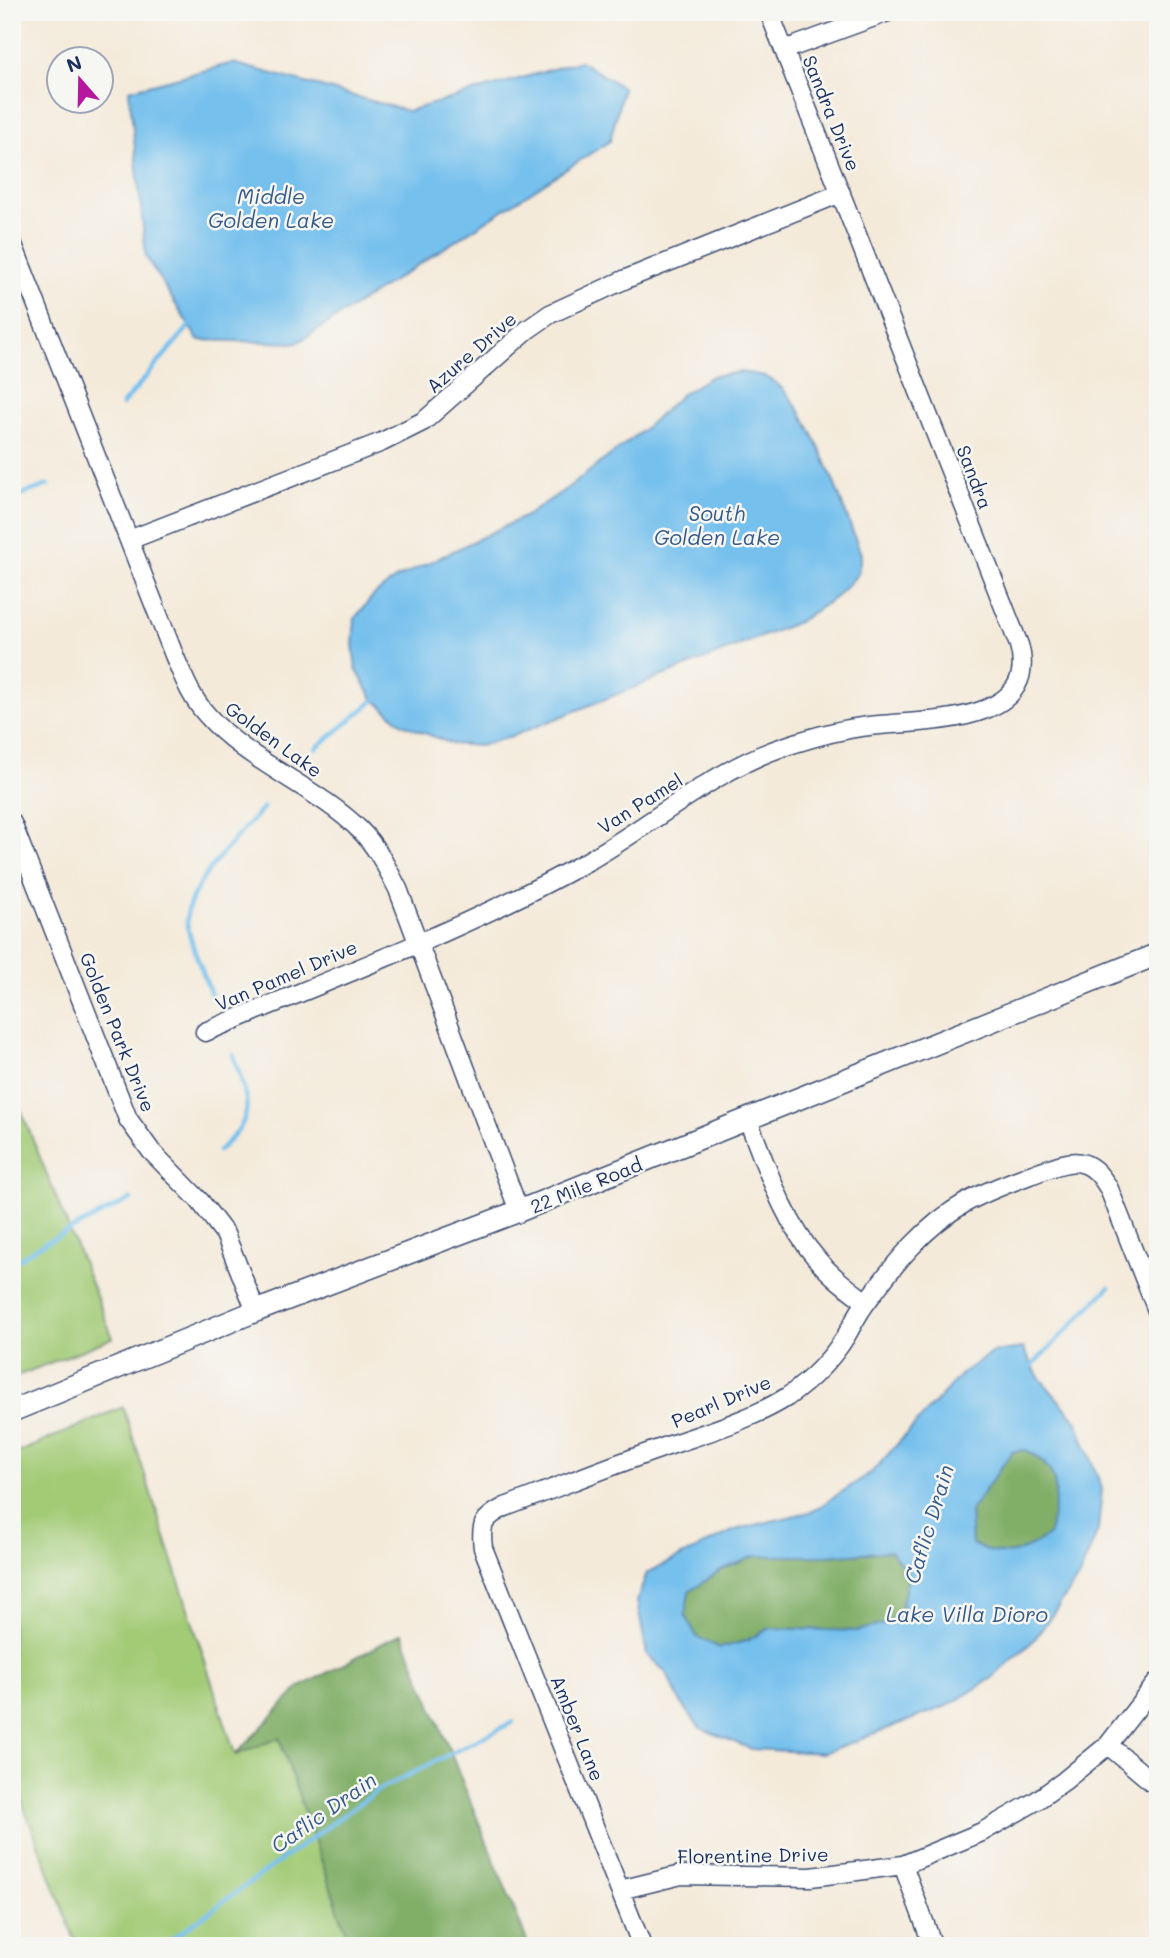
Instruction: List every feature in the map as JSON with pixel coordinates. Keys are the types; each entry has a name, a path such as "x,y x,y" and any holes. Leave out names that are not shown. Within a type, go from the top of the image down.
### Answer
{"street":[{"path":"769,12 784,50 888,12"},
{"name":"Sandra Drive","path":"784,50 841,193"},
{"name":"Azure Drive","path":"129,540 410,429 424,421 527,330 550,314 626,279 841,193"},
{"name":"Sandra","path":"841,193 1023,658 1020,682 998,703 960,718 929,721"},
{"name":"Golden Lake","path":"12,242 191,693 205,714 225,734 334,808 361,831 382,858 398,889 419,943 519,1211"},
{"name":"Van Pamel","path":"383,957 481,916 587,862 716,779 756,757 802,741 851,729 929,721"},
{"name":"Golden Park Drive","path":"12,824 128,1119 151,1151 199,1200 225,1234 256,1311"},
{"name":"22 Mile Road","path":"12,1410 256,1311 748,1120 1158,954"},
{"name":"Van Pamel Drive","path":"205,1032 383,957"},
{"path":"748,1120 776,1190 804,1242 818,1260 866,1302"},
{"name":"Pearl Drive","path":"482,1525 505,1507 716,1428 785,1398 828,1362 866,1302 896,1263 932,1226 966,1202 1056,1166 1081,1161 1101,1174 1158,1313"},
{"name":"Amber Lane","path":"482,1525 483,1548 642,1946"},
{"name":"Florentine Drive","path":"620,1890 681,1875 811,1877 903,1865 982,1832 1036,1801 1108,1745 1158,1681"},
{"path":"1108,1745 1158,1787"},
{"path":"903,1865 933,1946"}],"green space":[{"path":"12,1088 113,1338 12,1378"},
{"path":"123,1407 235,1754 279,1737 351,1946 77,1946 12,1775 12,1455"},
{"path":"1025,1450 1038,1458 1053,1476 1056,1497 1049,1535 1012,1553 994,1552 972,1544 970,1511 1012,1452"},
{"path":"890,1551 910,1573 900,1613 886,1624 856,1631 770,1628 746,1641 720,1648 697,1637 684,1614 689,1592 721,1570 755,1556 826,1556"},
{"path":"402,1633 529,1946 351,1946 279,1738 235,1755 300,1687"}],"water":[{"name":"Middle Golden Lake","path":"580,61 623,88 610,141 297,343 198,340 146,257 129,90 233,63 408,111"},
{"name":"South Golden Lake","path":"742,372 764,376 780,387 796,405 823,455 861,554 858,574 836,597 798,622 515,735 480,746 452,744 402,724 372,697 356,669 353,645 355,618 373,596 395,579 526,516 569,487 643,430 682,394 712,376"},
{"name":"Lake Villa Dioro","path":"1023,1348 1038,1376 1076,1420 1102,1489 1098,1530 1079,1577 1034,1640 991,1679 949,1705 824,1753 751,1749 700,1728 680,1701 665,1671 647,1655 637,1601 647,1573 735,1530 813,1511 872,1472 962,1373 993,1352","holes":["1025,1450 1047,1467 1055,1486 1049,1535 1012,1553 994,1552 972,1544 970,1511 1012,1452","890,1551 909,1573 900,1613 885,1624 856,1631 770,1628 746,1641 720,1648 697,1637 685,1614 689,1592 721,1570 755,1556 826,1556"]}],"waterway":[{"path":"122,405 192,323"},
{"path":"12,498 48,485"},
{"path":"316,748 377,698"},
{"path":"211,995 189,931 188,909 203,878 263,808"},
{"path":"218,1151 240,1128 245,1117 245,1096 233,1054"},
{"path":"12,1264 39,1246 131,1199"},
{"name":"Caflic Drain","path":"1030,1368 1109,1287"},
{"name":"Caflic Drain","path":"162,1946 377,1791 513,1722"}]}
